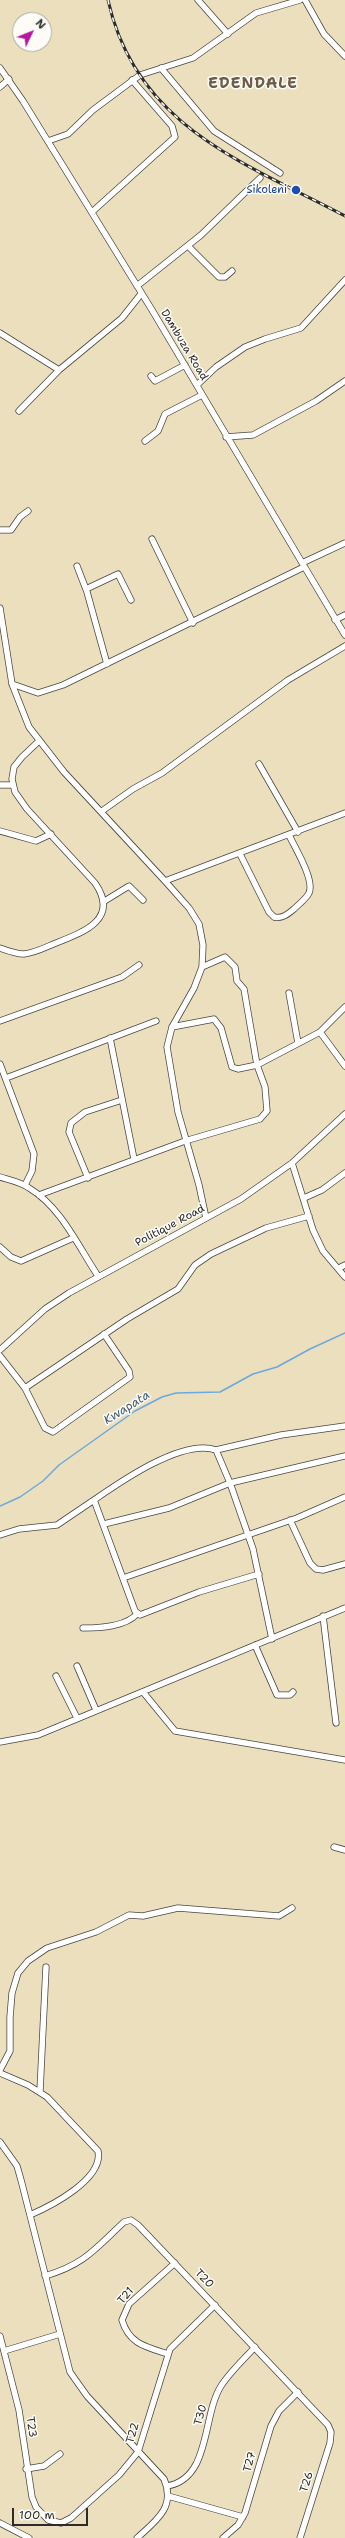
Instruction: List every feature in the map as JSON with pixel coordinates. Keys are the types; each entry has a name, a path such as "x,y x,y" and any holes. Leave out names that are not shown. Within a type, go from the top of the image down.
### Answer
{"street":[{"path":"198,0 228,34"},
{"path":"48,141 68,134 93,110 132,80 161,68 193,58 256,13 299,0"},
{"path":"305,0 324,34 345,56"},
{"name":"Dambuza Road","path":"0,68 9,79 92,212 197,385 226,437 345,635"},
{"path":"161,68 214,131 280,173"},
{"path":"0,87 9,79"},
{"path":"92,212 175,137 172,126 132,80"},
{"path":"137,286 188,246 260,178"},
{"path":"188,246 219,277 225,277 232,271"},
{"path":"197,385 216,367 250,345 300,328 345,280"},
{"path":"19,411 58,370 117,323 141,294"},
{"path":"0,332 58,370"},
{"path":"150,376 155,381 185,365"},
{"path":"226,437 253,435 316,401 345,381"},
{"path":"145,441 158,431 165,414 202,395"},
{"path":"0,530 11,530 20,517 28,511"},
{"path":"152,539 193,623"},
{"path":"12,684 34,692 44,692 193,623 345,543"},
{"path":"77,566 86,589 107,664"},
{"path":"86,589 118,574 131,600"},
{"path":"0,608 2,634 12,684 23,717 39,742 189,908 198,924 204,945 202,967 194,988 172,1027 167,1055 185,1141 199,1185 206,1218"},
{"path":"335,620 345,615"},
{"path":"102,811 133,789 162,773 282,685 345,646"},
{"path":"0,948 18,953 28,953 77,935 96,922 102,912 103,902 95,882 22,802 13,785 13,775 18,761 39,742"},
{"path":"259,764 298,832"},
{"path":"0,785 13,785"},
{"path":"165,881 240,854 345,813"},
{"path":"0,831 36,841 51,834"},
{"path":"240,854 269,912 278,918 286,915 307,896 310,888 307,873 289,835"},
{"path":"103,902 128,886 143,900"},
{"path":"39,1195 88,1178 134,1159 185,1141 253,1121 265,1115 267,1099 257,1065 245,993 237,981 235,967 225,957 202,967"},
{"path":"0,1021 122,977 139,965"},
{"path":"289,993 298,1043"},
{"path":"172,1027 214,1019 221,1028 232,1067 238,1069 257,1065 320,1032 345,1007"},
{"path":"6,1078 156,1021"},
{"path":"320,1032 345,1066"},
{"path":"110,1038 134,1159"},
{"path":"0,1064 1,1072 6,1078 34,1154 32,1171 25,1185"},
{"path":"88,1178 69,1132 71,1123 85,1112 122,1100"},
{"name":"Politique Road","path":"0,1350 45,1309 98,1276 230,1206 292,1163 345,1114"},
{"path":"292,1163 309,1216 323,1251 345,1276"},
{"path":"304,1198 322,1190 345,1173"},
{"path":"0,1177 25,1185 39,1195 63,1221 98,1276"},
{"path":"25,1388 104,1334 178,1289 189,1271 211,1254 266,1228 309,1216"},
{"path":"0,1247 11,1257 21,1261 73,1238"},
{"path":"339,1268 345,1265"},
{"path":"0,1356 25,1388 45,1428 51,1432 60,1428 130,1377 129,1371 104,1334"},
{"path":"0,1535 19,1529 58,1525 148,1465 189,1451 210,1448 216,1450 281,1435 345,1426"},
{"path":"216,1450 230,1483 248,1535 259,1574 272,1639"},
{"path":"104,1524 169,1508 230,1483 345,1456"},
{"path":"124,1578 290,1520 345,1497"},
{"path":"94,1500 137,1614"},
{"path":"290,1520 310,1563 316,1569 323,1570 345,1564"},
{"path":"137,1614 143,1615 199,1592 259,1574"},
{"path":"0,1742 33,1737 345,1608"},
{"path":"83,1628 113,1625 131,1620 137,1614"},
{"path":"323,1616 329,1649 336,1723"},
{"path":"254,1646 277,1695 290,1695 293,1692"},
{"path":"77,1666 96,1710"},
{"path":"56,1676 77,1718"},
{"path":"143,1692 175,1731 345,1760"},
{"path":"334,1847 345,1850"},
{"path":"0,2070 10,2052 12,1993 18,1973 28,1961 47,1948 96,1932 129,1915 143,1916 178,1908 279,1916 292,1908"},
{"path":"40,2091 46,1966"},
{"path":"0,2073 40,2091 93,2143 99,2156 94,2168 86,2179 58,2202 30,2215"},
{"path":"0,2142 17,2166 68,2365 75,2380 138,2452 164,2479 167,2486 168,2496 162,2516 137,2538"},
{"name":"T20","path":"45,2276 69,2268 82,2261 128,2220 138,2225 298,2392 328,2425 331,2432"},
{"name":"T21","path":"168,2354 136,2343 128,2334 122,2320 129,2304 175,2263"},
{"name":"T22","path":"36,2506 48,2520 55,2523 66,2521 118,2475 138,2452 168,2354 177,2342 215,2305"},
{"path":"4,2351 60,2334"},
{"name":"T23","path":"0,2336 19,2410 28,2484 36,2506"},
{"name":"T30","path":"167,2486 180,2482 194,2467 220,2387 255,2346"},
{"name":"T27","path":"223,2538 243,2518 271,2426 279,2411 298,2392"},
{"name":"T26","path":"300,2538 330,2443 331,2432"},
{"path":"26,2469 44,2466 60,2454"},
{"path":"168,2496 243,2518"},
{"path":"0,2523 29,2538"}],"waterway":[{"name":"Kwapata","path":"0,1506 20,1497 43,1481 59,1465 135,1411 162,1397 176,1393 220,1392 253,1374 277,1367 310,1349 345,1333"}],"railway":[{"path":"108,0 122,43 142,79 168,109 199,135 233,157 345,216"}],"place":[{"name":"Sikoleni","path":"296,190"}],"district":[{"name":"EDENDALE","path":"253,84"}]}
